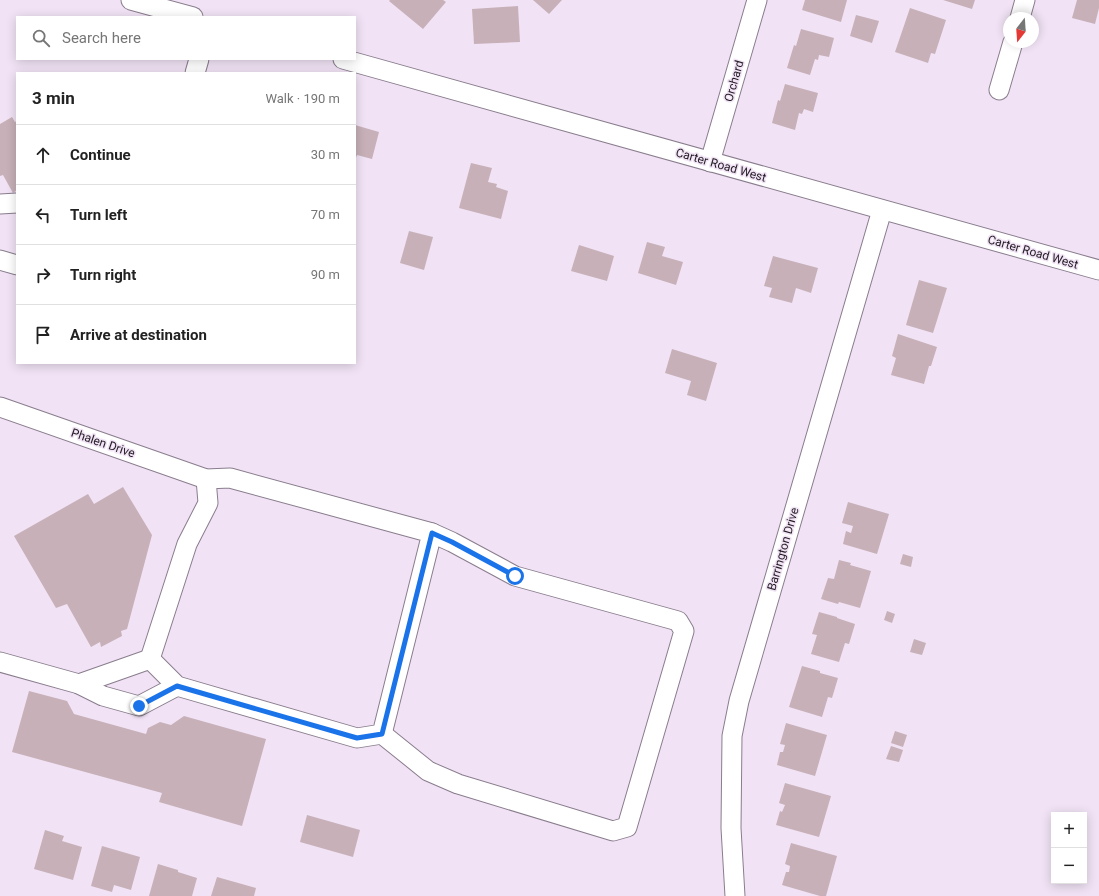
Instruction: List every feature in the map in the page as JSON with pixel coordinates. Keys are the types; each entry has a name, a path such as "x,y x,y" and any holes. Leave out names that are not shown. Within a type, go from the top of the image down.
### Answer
{"street":[{"path":"131,0 160,4 190,16"},
{"name":"Orchard","path":"710,162 757,0"},
{"path":"1022,12 1025,0"},
{"path":"999,90 1011,48"},
{"path":"196,72 199,60"},
{"name":"Carter Road West","path":"347,60 1099,270"},
{"path":"0,204 16,203"},
{"name":"Barrington Drive","path":"735,896 731,828 732,736 739,701 882,210"},
{"path":"0,260 16,265"},
{"name":"Phalen Drive","path":"0,407 206,479"},
{"path":"230,478 432,533 452,542 515,576 678,621 684,631 627,827 612,831 458,784 428,771 382,734 357,738 177,686 150,659 187,544 208,503 206,479 230,478"},
{"path":"382,734 432,533"},
{"path":"79,684 150,659"},
{"path":"0,662 79,684 103,696 139,706 177,686"}],"building":[{"path":"443,0 446,2 423,29 389,1"},
{"path":"533,0 562,0 549,14"},
{"path":"805,0 847,0 841,22 802,10"},
{"path":"943,0 975,0 972,9"},
{"path":"1077,0 1099,0 1099,8 1095,24 1072,18"},
{"path":"518,6 520,42 474,44 472,9"},
{"path":"910,8 946,20 935,54 931,53 928,63 895,52"},
{"path":"856,15 879,21 872,43 850,36"},
{"path":"801,29 834,38 829,57 819,55 818,60 815,59 810,75 787,68"},
{"path":"785,84 818,93 813,112 804,109 802,114 799,113 795,130 772,123 778,100 780,101"},
{"path":"12,117 16,122 16,191 13,193 3,175 0,176 0,124"},
{"path":"356,125 379,132 372,159 357,155 356,158"},
{"path":"471,163 492,168 488,182 497,184 496,187 508,191 501,219 459,208"},
{"path":"409,231 433,237 424,270 400,263"},
{"path":"647,242 665,247 662,256 683,262 676,285 638,273"},
{"path":"579,245 614,256 607,281 571,271"},
{"path":"773,256 818,268 811,293 796,288 792,303 769,297 772,288 764,286"},
{"path":"919,280 947,288 933,333 906,325"},
{"path":"898,334 937,347 931,366 929,366 924,384 891,375 896,358 892,356"},
{"path":"672,349 717,363 706,401 687,395 691,381 665,373"},
{"path":"123,487 152,535 127,629 121,631 122,636 101,647 100,642 91,647 67,604 56,608 14,536 88,494 94,504"},
{"path":"848,502 889,514 877,554 843,544 846,531 851,533 853,526 842,523"},
{"path":"903,554 913,557 911,567 900,564"},
{"path":"839,560 871,571 860,608 821,599 828,578 834,579"},
{"path":"887,611 895,614 892,623 884,620"},
{"path":"819,612 855,624 849,644 845,643 839,662 811,654 817,635 812,634"},
{"path":"914,639 926,643 922,655 910,652"},
{"path":"802,666 838,678 832,698 828,697 822,717 789,707"},
{"path":"29,691 67,701 74,714 146,734 148,728 160,722 171,725 184,716 266,739 242,826 159,802 162,793 12,752"},
{"path":"786,723 827,735 815,776 777,765 780,752 783,752 785,745 780,744"},
{"path":"895,731 907,735 903,747 891,743"},
{"path":"891,746 903,750 899,762 886,759"},
{"path":"785,783 831,796 819,837 776,825 780,811 782,812 785,805 779,803"},
{"path":"307,815 360,830 353,857 300,842"},
{"path":"45,830 64,836 62,841 82,847 73,880 34,869"},
{"path":"791,843 837,856 826,896 820,896 782,885 786,872 789,872 790,866 785,864"},
{"path":"102,846 140,857 131,890 114,885 112,892 91,886"},
{"path":"158,864 197,878 192,896 149,896"},
{"path":"217,877 256,888 254,896 211,896"}],"route":[{"path":"139,706 177,686 357,738 382,734 432,533 452,542 515,576"}]}
